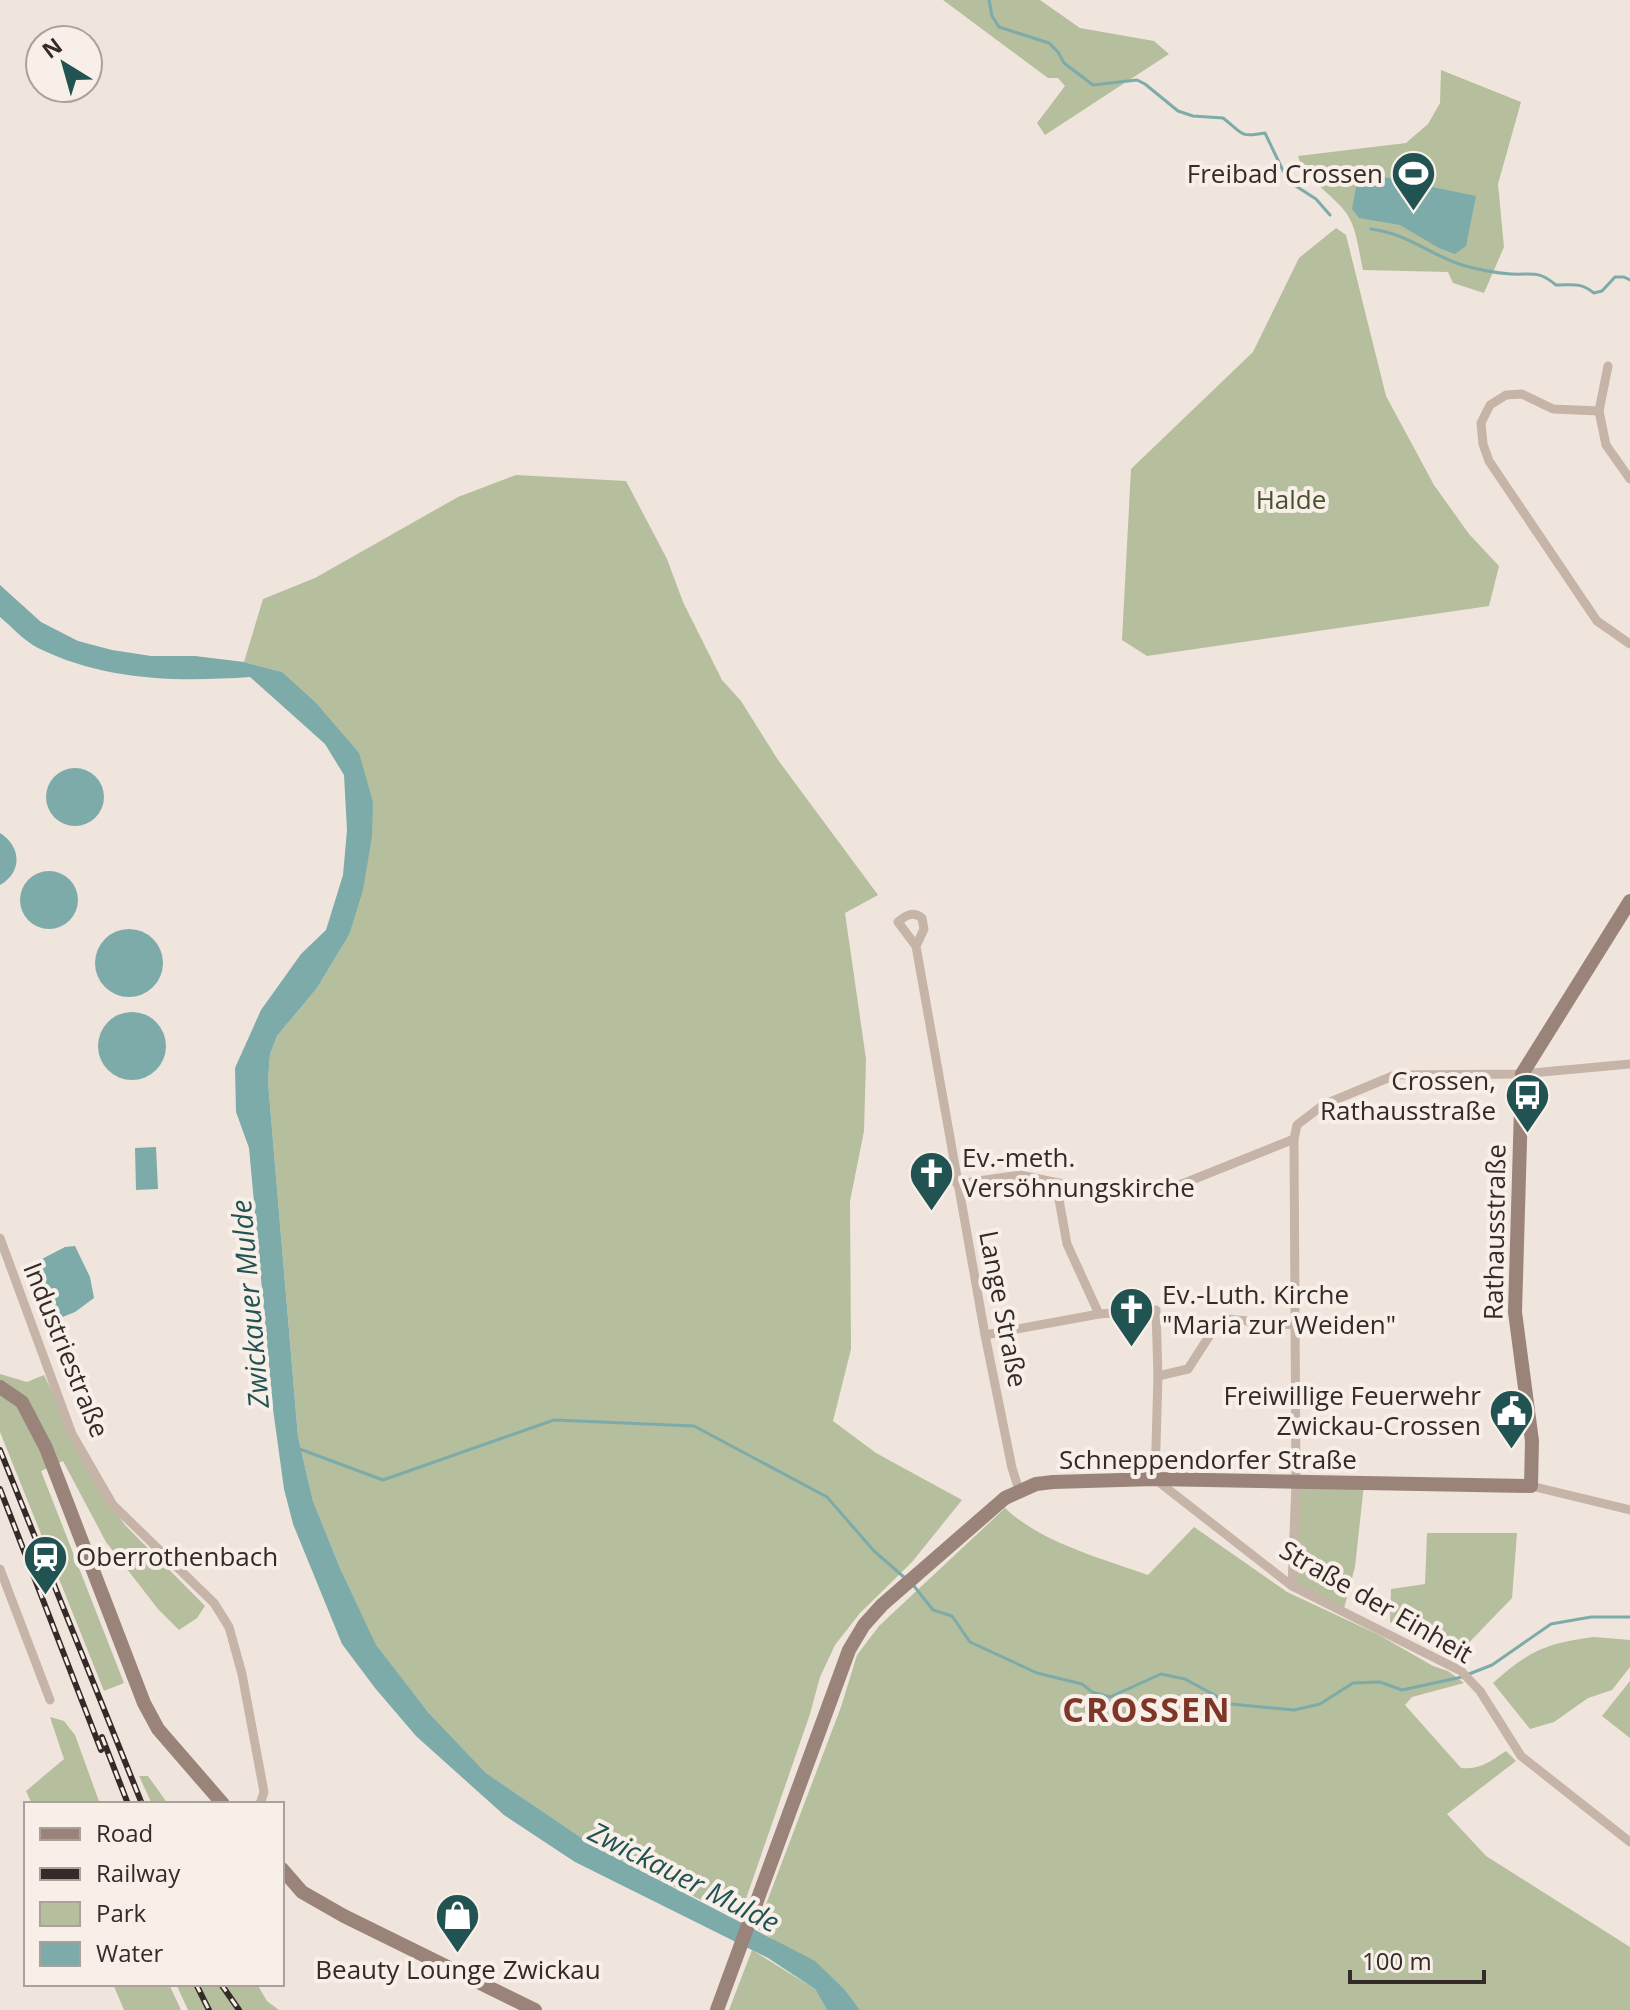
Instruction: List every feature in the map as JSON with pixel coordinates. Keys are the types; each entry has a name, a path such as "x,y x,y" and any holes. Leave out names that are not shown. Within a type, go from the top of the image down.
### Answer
{"street":[{"path":"1608,366 1599,411 1606,445 1630,479"},
{"path":"1599,411 1553,409 1522,394 1506,395 1490,405 1481,423 1483,444 1489,461 1590,612 1597,621 1630,644"},
{"path":"1522,1074 1630,901"},
{"name":"Lange Straße","path":"916,946 985,1335 1019,1490"},
{"path":"1292,1586 1296,1483 1294,1139 1297,1125 1323,1105 1395,1075 1522,1074 1630,1064"},
{"name":"Rathausstraße","path":"1522,1074 1515,1312 1532,1441 1531,1486"},
{"path":"957,1184 1020,1175 1097,1191 1177,1186 1294,1139"},
{"path":"1056,1183 1067,1244 1099,1314"},
{"name":"Industriestraße","path":"0,1238 72,1434 113,1505 214,1603 229,1627 242,1674 264,1792 261,1802"},
{"path":"985,1335 1099,1314 1156,1310 1155,1479"},
{"path":"1158,1376 1188,1369 1217,1324 1226,1319 1294,1325"},
{"path":"0,1387 22,1402 46,1448 144,1703 158,1729 221,1802"},
{"name":"Schneppendorfer Straße","path":"719,2006 849,1650 864,1625 882,1605 1005,1498 1019,1490 1053,1482 1155,1479 1531,1486 1630,1510"},
{"name":"Straße der Einheit","path":"1155,1479 1292,1586 1461,1671 1471,1681 1521,1756 1630,1842"},
{"path":"0,1569 50,1700"},
{"path":"284,1871 302,1892 344,1916 535,2010"}],"green space":[{"path":"943,0 1040,0 1080,28 1154,41 1169,54 1045,135 1037,123 1065,86 1058,78 1048,78"},
{"path":"1441,70 1521,102 1498,184 1504,247 1484,293 1453,283 1448,272 1363,270 1347,214 1313,180 1298,156 1406,143 1428,124 1440,103"},
{"name":"Halde","path":"1336,228 1346,235 1386,396 1434,485 1469,534 1499,566 1489,606 1147,656 1122,640 1131,469 1253,352 1299,258"},
{"path":"516,475 626,481 667,559 683,602 722,680 741,701 778,760 878,895 845,913 866,1059 864,1131 850,1201 851,1349 833,1421 876,1453 962,1500 912,1562 860,1613 835,1645 820,1677 739,1919 595,1847 486,1773 428,1712 376,1646 313,1501 298,1437 268,1082 270,1054 277,1036 317,988 349,935 373,802 282,672 244,662 263,599 315,578 458,497"},
{"path":"0,1374 27,1382 44,1375 99,1489 125,1525 205,1606 197,1618 179,1630 158,1609 106,1542 63,1461 41,1471 124,1683 104,1691 0,1432"},
{"path":"1296,1483 1364,1484 1355,1567 1343,1612 1292,1586"},
{"path":"1005,1508 1054,1540 1148,1575 1194,1527 1287,1592 1379,1635 1433,1666 1448,1671 1464,1683 1412,1697 1405,1705 1461,1768 1480,1766 1506,1751 1516,1761 1447,1814 1486,1856 1630,1947 1630,2010 860,2010 846,1991 757,1928 841,1707 857,1655 879,1626"},
{"path":"1427,1533 1517,1533 1512,1598 1457,1655 1390,1622 1391,1589 1425,1584"},
{"path":"1594,1637 1630,1640 1630,1667 1612,1690 1588,1698 1554,1722 1530,1729 1493,1683 1539,1650"},
{"path":"1630,1681 1630,1738 1602,1716"},
{"path":"50,1717 64,1721 75,1735 99,1802 31,1802 26,1791 64,1759"},
{"path":"139,1776 148,1776 167,1802 151,1802"},
{"path":"752,1950 815,1989 827,2010 729,2010"},
{"path":"114,1986 170,1986 181,2010 124,2010"},
{"path":"177,1986 258,1986 267,2001 279,2010 188,2010"}],"water":[{"name":"Freibad Crossen","path":"1359,172 1476,196 1466,246 1455,254 1400,225 1359,218 1352,209"},
{"path":"0,585 41,622 78,641 151,656 195,656 244,662 282,672 316,703 359,753 373,802 372,836 363,890 349,935 317,988 277,1036 270,1054 268,1082 298,1437 313,1501 376,1645 428,1712 486,1773 595,1847 815,1961 846,1991 860,2010 827,2010 815,1989 768,1958 575,1862 504,1815 416,1736 342,1644 293,1524 284,1489 273,1409 249,1148 236,1112 235,1068 261,1010 301,954 326,930 343,875 347,830 344,775 325,744 250,677 142,677 63,659 33,645 0,617"},
{"path":"75,768 86,770 95,777 102,786 102,808 95,817 86,824 75,826 64,824 55,817 48,808 46,797 48,786 55,777 64,770"},
{"path":"0,833 12,845 16,866 0,885"},
{"path":"49,871 60,873 69,880 76,889 76,911 69,920 60,927 49,929 38,927 29,920 22,911 20,900 22,889 29,880 38,873"},
{"path":"129,929 142,931 153,939 161,950 161,976 153,987 142,995 129,997 116,995 105,987 97,976 95,963 97,950 105,939 116,931"},
{"path":"132,1012 145,1014 156,1022 164,1033 164,1059 156,1070 145,1078 132,1080 119,1078 108,1070 100,1059 98,1046 100,1033 108,1022 119,1014"},
{"path":"156,1147 158,1189 136,1190 135,1148"},
{"path":"75,1246 90,1277 94,1298 75,1312 60,1318 43,1292 38,1261 65,1247"}],"waterway":[{"path":"989,0 992,16 999,27 1049,43 1064,63 1093,85 1137,80 1178,111 1193,116 1223,118 1245,134 1265,133 1288,181 1316,199 1330,215"},
{"path":"1371,229 1396,235 1462,265 1499,273 1540,275 1556,285 1580,286 1594,293 1602,291 1615,277 1630,280"},
{"path":"297,1448 383,1480 554,1420 694,1426 827,1497 874,1551 905,1578"},
{"path":"914,1586 933,1610 952,1616 970,1642 1037,1673 1082,1684 1092,1692 1110,1697 1161,1674 1185,1679 1231,1704 1294,1710 1320,1704 1353,1683 1380,1682 1402,1690 1462,1677"},
{"path":"1469,1674 1492,1665 1551,1624 1591,1617 1630,1617"}],"railway":[{"path":"0,1450 141,1802"},
{"path":"0,1489 101,1750"},
{"path":"102,1737 127,1802"},
{"path":"197,1986 209,2010"},
{"path":"222,1986 239,2010"}],"place":[{"name":"Freibad Crossen","path":"1414,213"},
{"name":"Crossen, Rathausstraße","path":"1527,1135"},
{"name":"Ev.-meth. Versöhnungskirche","path":"931,1212"},
{"name":"Ev.-Luth. Kirche \"Maria zur Weiden\"","path":"1131,1349"},
{"name":"Freiwillige Feuerwehr Zwickau-Crossen","path":"1512,1450"},
{"name":"Oberrothenbach","path":"45,1596"},
{"name":"Beauty Lounge Zwickau","path":"458,1954"}],"district":[{"name":"CROSSEN","path":"1147,1710"}],"water label":[{"name":"Zwickauer Mulde","path":"250,1304"},
{"name":"Zwickauer Mulde","path":"684,1877"}]}
